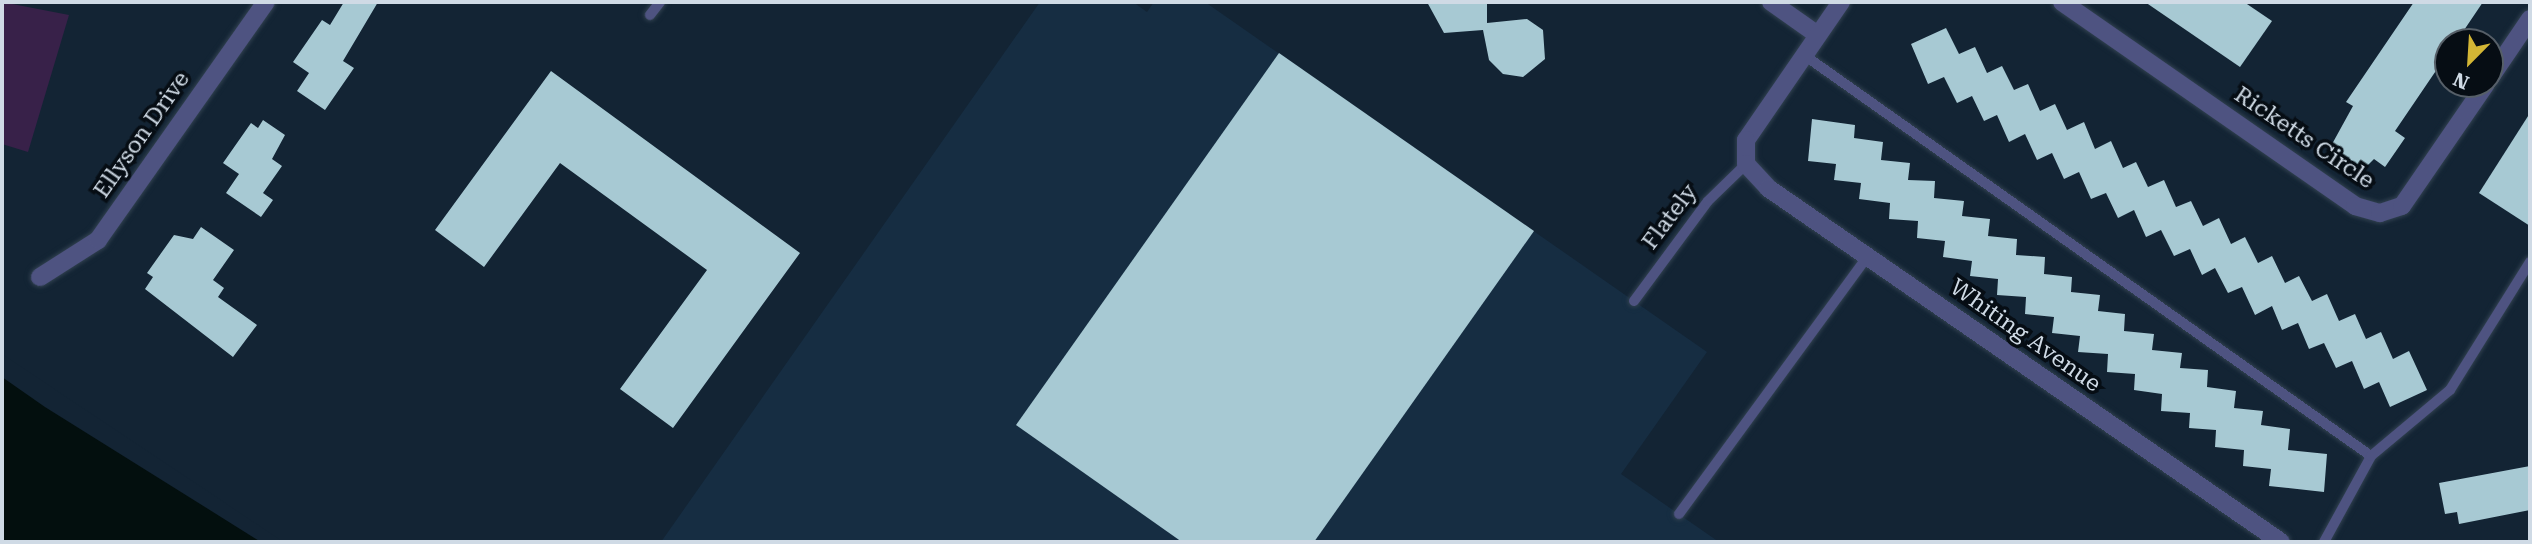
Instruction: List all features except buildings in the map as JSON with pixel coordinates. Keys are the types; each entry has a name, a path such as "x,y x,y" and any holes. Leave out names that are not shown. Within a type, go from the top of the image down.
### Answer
{"street":[{"name":"Ellyson Drive","path":"40,277 98,240 266,2"},
{"path":"1771,2 1818,35"},
{"path":"1746,164 1746,140 1841,2"},
{"name":"Ricketts Circle","path":"2062,2 2355,206 2381,213 2402,206 2476,98"},
{"path":"2504,57 2530,19"},
{"name":"Whiting Avenue","path":"1746,164 1768,188 2281,542"}],"lane":[{"path":"650,15 660,2"},
{"path":"1804,55 2371,456"},
{"name":"Flately","path":"1634,301 1709,201 1746,164"},
{"path":"1679,514 1867,257"},
{"path":"2324,542 2371,456 2450,390 2530,262"}],"shaded area":[{"path":"2,2 69,15 28,152 2,144"},
{"path":"1040,2 1133,2 1147,12 1154,2 1205,2 1707,352 1621,474 1719,542 661,542"},
{"path":"2,357 277,542 2,542"}],"pier":[{"path":"2,354 281,542 261,542 45,407 2,377"}]}
